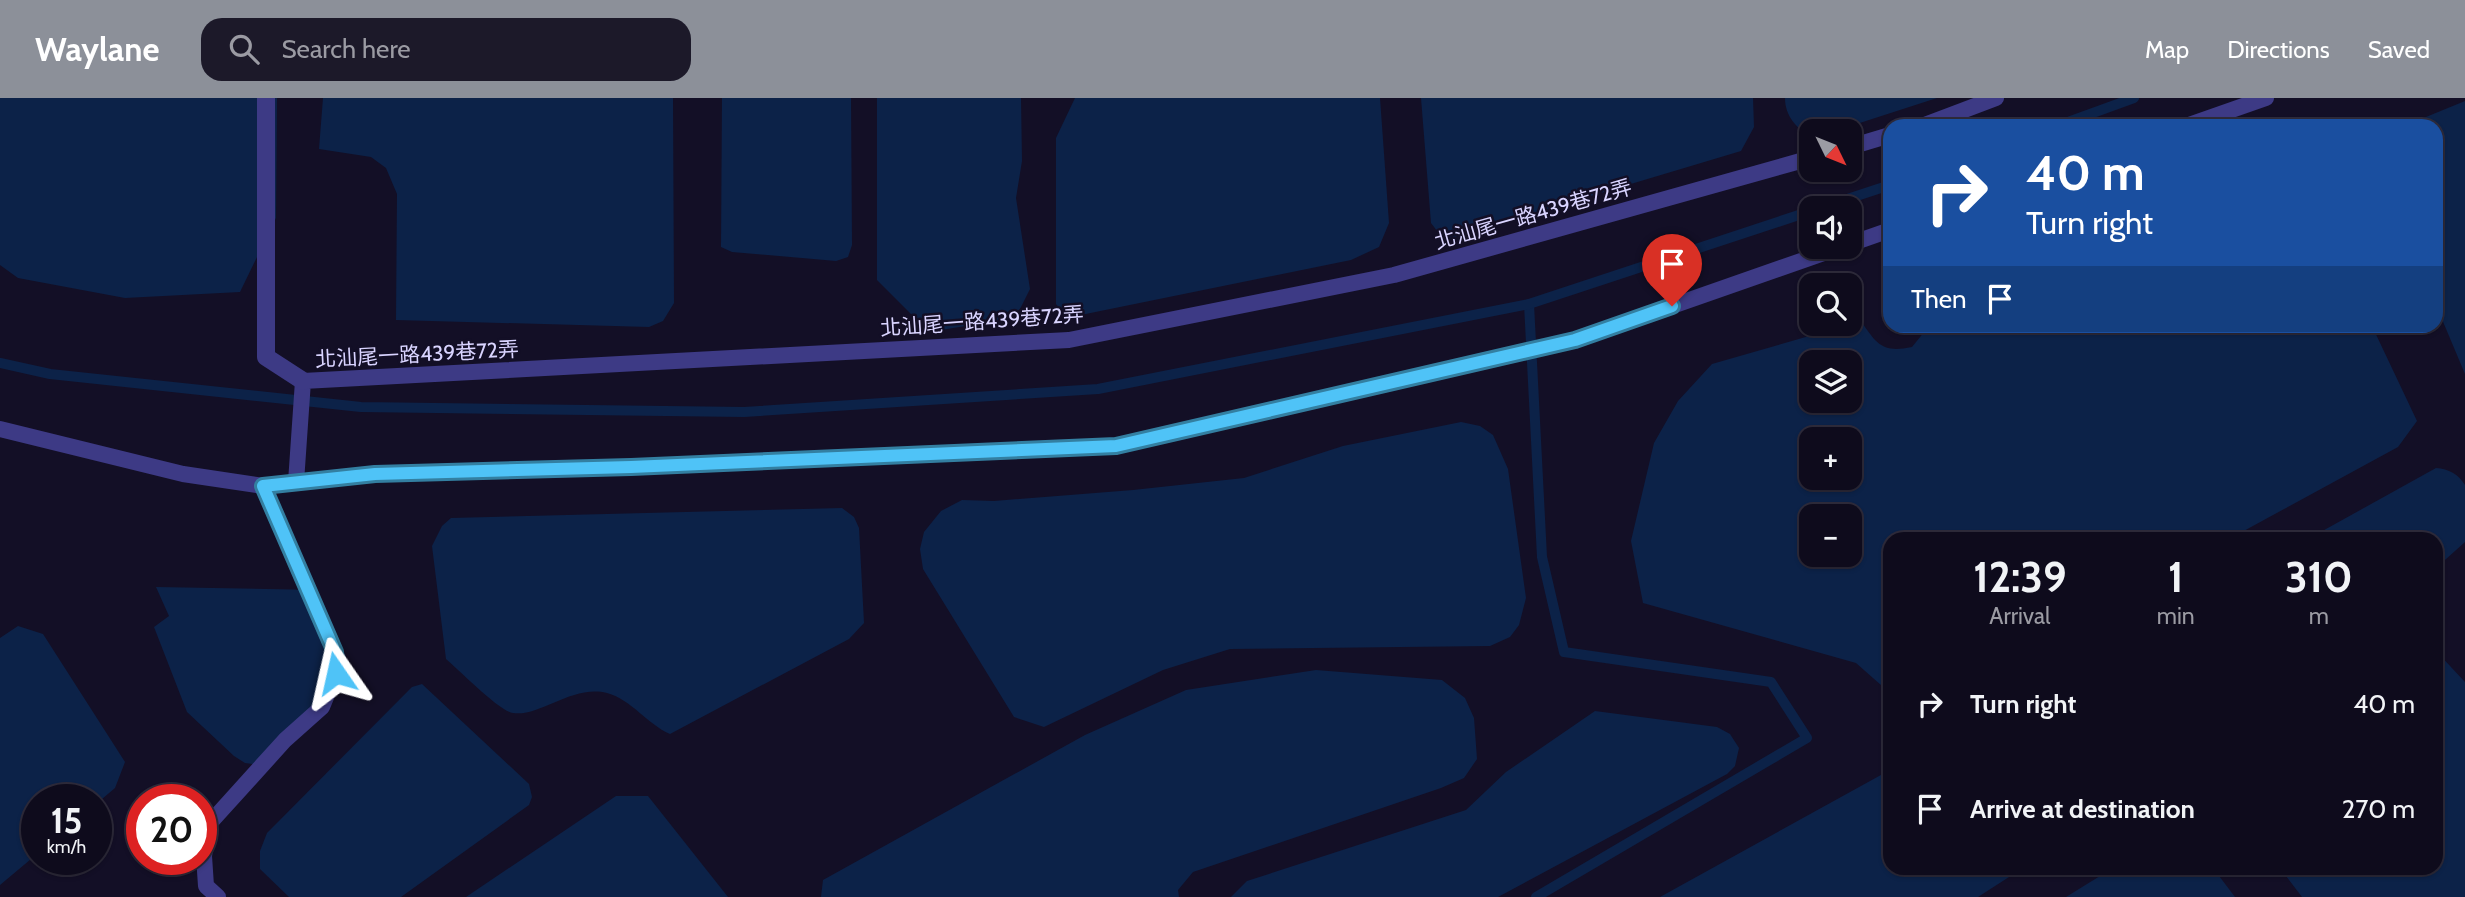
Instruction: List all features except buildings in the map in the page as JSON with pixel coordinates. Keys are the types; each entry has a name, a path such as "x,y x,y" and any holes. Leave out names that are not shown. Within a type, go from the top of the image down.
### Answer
{"street":[{"path":"266,98 266,357 303,381"}],"lane":[{"path":"1940,119 1996,98"},
{"path":"2206,119 2266,98"},
{"path":"1862,143 1883,137"},
{"name":"北汕尾一路439巷72弄","path":"303,381 1069,340 1394,275 1799,161"},
{"path":"1862,240 1883,232"},
{"path":"0,429 183,474 263,486 375,474 631,467 1116,446 1575,340 1807,259"},
{"path":"296,482 303,381"},
{"path":"218,897 205,886 204,856 209,824 285,740 321,707 336,673 335,652 263,486"}],"water":[{"path":"0,98 277,98 276,218 240,292 125,298 18,278 0,265"},
{"path":"323,98 673,98 674,303 663,321 649,327 396,320 397,194 386,168 371,157 319,149"},
{"path":"722,98 851,98 852,245 848,257 836,261 732,252 721,247"},
{"path":"877,98 1021,98 1022,161 1016,198 1030,289 1020,309 1008,319 929,332 877,280"},
{"path":"1075,98 1380,98 1389,223 1379,247 1351,260 1066,318 1056,304 1056,138"},
{"path":"1421,98 1753,98 1754,127 1741,151 1444,240 1431,223"},
{"path":"1785,98 1937,98 1862,122 1862,119 1799,119 1799,128"},
{"path":"2465,101 2465,374 2443,322 2443,119 2421,119"},
{"path":"1862,322 1877,341 1894,349 1912,347 1923,333 2375,333 2417,421 2398,447 2242,532 1883,532 1883,687 1856,663 1643,603 1631,541 1654,443 1678,401 1712,364 1809,336 1862,336"},
{"path":"1461,422 1480,426 1493,435 1508,469 1526,598 1519,625 1510,637 1490,646 1230,649 1163,670 1044,727 1014,717 923,569 920,549 924,532 941,511 962,500 994,501 1244,478 1343,446"},
{"path":"2436,468 2453,473 2465,485 2465,542 2443,562 2443,532 2321,532"},
{"path":"842,508 854,517 859,528 864,623 849,639 670,734 616,696 594,691 569,696 523,713 507,711 446,659 432,546 442,526 451,518"},
{"path":"156,587 317,590 346,656 347,674 337,690 259,765 245,763 187,712 154,627 169,616"},
{"path":"18,626 43,634 125,762 112,791 112,784 21,784 21,867 0,885 0,638"},
{"path":"2443,658 2465,682 2465,897 2302,897 2285,875 2443,875"},
{"path":"1316,670 1442,680 1465,698 1474,718 1477,759 1464,778 1441,788 1193,872 1178,890 1179,897 821,897 823,880 1085,735 1186,690"},
{"path":"422,684 529,784 532,797 529,805 401,897 289,897 260,869 260,851 267,833 412,687"},
{"path":"1595,711 1717,727 1730,734 1739,748 1735,766 1727,774 1498,897 1231,897 1247,881 1466,810 1506,772"},
{"path":"1883,774 1883,875 2012,875 1978,897 1660,897"},
{"path":"616,796 648,796 728,897 466,897"},
{"path":"2102,875 2218,875 2235,897 2066,897"}],"waterway":[{"path":"2076,119 2134,98"},
{"path":"1857,196 1883,187"},
{"path":"0,363 50,374 361,407 744,412 1098,389 1529,304 1799,215"},
{"path":"1529,304 1542,557 1564,652 1771,682 1807,738 1536,897"}],"route":[{"path":"336,673 335,652 263,486 375,474 631,467 1116,446 1575,340 1672,306"}]}
